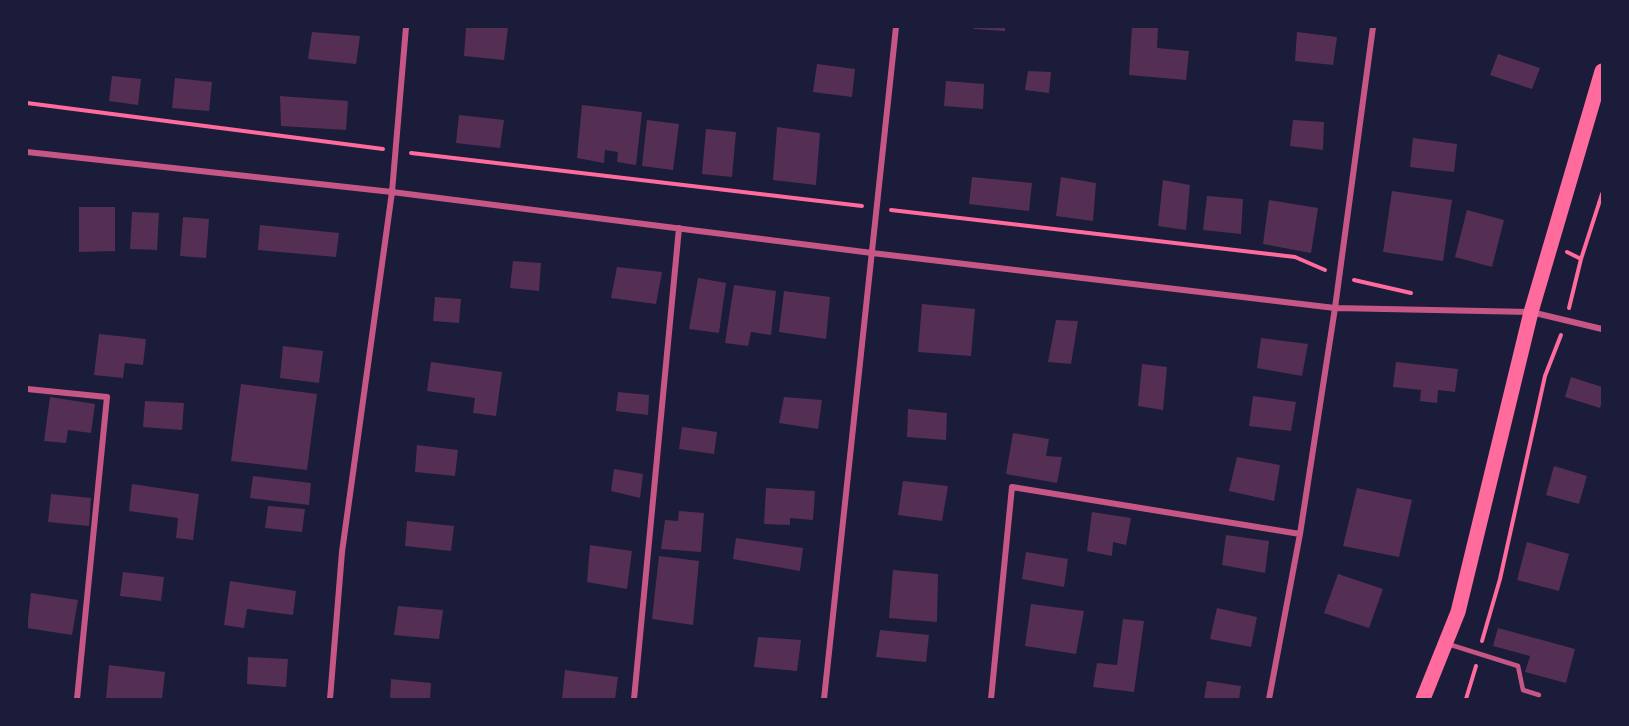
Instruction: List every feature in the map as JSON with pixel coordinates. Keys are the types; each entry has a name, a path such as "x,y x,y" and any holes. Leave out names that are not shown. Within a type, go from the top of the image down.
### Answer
{"main road":[{"path":"1423,699 1458,612 1531,312 1602,71"}],"street":[{"path":"330,699 342,552 392,192 406,27"},
{"path":"824,699 897,27"},
{"path":"1269,699 1300,534 1335,308 1373,27"},
{"path":"27,152 392,192 872,253 1335,308 1531,312 1602,328"},
{"path":"634,699 679,228"},
{"path":"27,389 107,397 77,699"},
{"path":"991,699 1012,487 1300,534"}],"lane":[{"path":"1445,644 1518,666 1523,690 1539,695"}],"path":[{"path":"27,103 395,151 1295,257 1339,276 1420,295 1446,310"},
{"path":"1466,699 1500,579 1545,376 1566,320 1581,259 1602,194"},
{"path":"1550,243 1581,259"}],"building":[{"path":"466,27 508,27 504,60 464,56"},
{"path":"974,27 1005,27 1005,31 974,29"},
{"path":"1132,27 1158,27 1157,48 1189,51 1186,80 1129,75"},
{"path":"312,32 360,36 356,64 308,59"},
{"path":"1297,32 1337,37 1333,65 1295,61"},
{"path":"1498,54 1540,68 1532,89 1490,75"},
{"path":"817,64 855,69 852,97 813,92"},
{"path":"1028,71 1051,72 1049,93 1025,90"},
{"path":"112,76 141,79 138,105 109,101"},
{"path":"175,78 212,82 209,111 172,108"},
{"path":"946,81 984,84 983,109 944,106"},
{"path":"280,96 348,101 346,130 281,126"},
{"path":"582,105 642,112 636,165 617,162 618,152 605,150 604,163 577,158"},
{"path":"459,115 504,120 500,148 456,143"},
{"path":"647,120 679,124 673,170 642,166"},
{"path":"1293,120 1324,122 1323,150 1290,146"},
{"path":"777,127 820,133 816,185 773,180"},
{"path":"706,129 736,132 732,177 702,174"},
{"path":"1413,138 1457,144 1454,172 1410,167"},
{"path":"972,177 1032,183 1029,211 969,204"},
{"path":"1061,177 1096,183 1093,221 1056,216"},
{"path":"1163,180 1190,185 1186,230 1158,226"},
{"path":"1392,191 1452,200 1443,261 1383,252"},
{"path":"1207,196 1243,199 1241,234 1203,230"},
{"path":"1269,200 1318,208 1311,253 1263,244"},
{"path":"79,207 115,207 115,251 79,252"},
{"path":"1467,210 1504,220 1492,267 1455,257"},
{"path":"132,212 159,213 157,250 130,249"},
{"path":"183,217 209,219 206,258 180,256"},
{"path":"260,225 339,233 336,257 258,250"},
{"path":"513,261 541,263 539,291 510,288"},
{"path":"617,267 662,272 656,304 611,298"},
{"path":"698,278 726,283 719,333 689,329"},
{"path":"734,285 776,291 771,335 751,332 748,346 725,343"},
{"path":"784,291 830,297 826,339 779,332"},
{"path":"435,297 461,299 459,323 433,321"},
{"path":"922,304 975,309 971,356 918,352"},
{"path":"1056,320 1078,321 1071,364 1048,362"},
{"path":"99,334 146,339 143,365 125,363 123,378 94,375"},
{"path":"1261,338 1308,344 1302,376 1257,368"},
{"path":"283,346 323,351 319,383 280,378"},
{"path":"431,362 502,372 496,416 473,413 475,398 427,391"},
{"path":"1396,362 1458,369 1455,392 1438,390 1437,403 1420,401 1421,390 1393,387"},
{"path":"1142,364 1167,367 1163,410 1138,406"},
{"path":"1571,377 1602,387 1600,408 1565,397"},
{"path":"241,384 317,394 307,470 231,461"},
{"path":"618,392 649,395 648,415 616,411"},
{"path":"1253,396 1296,402 1291,431 1249,426"},
{"path":"50,397 95,404 91,433 68,430 66,443 44,441"},
{"path":"784,397 822,400 818,429 779,423"},
{"path":"145,401 184,403 182,430 143,427"},
{"path":"908,409 947,413 946,440 907,437"},
{"path":"682,427 717,432 714,454 679,449"},
{"path":"1013,433 1049,439 1046,456 1062,457 1057,483 1006,474"},
{"path":"417,445 458,450 455,476 415,472"},
{"path":"1237,457 1280,465 1274,501 1229,491"},
{"path":"1554,466 1587,476 1579,504 1546,495"},
{"path":"614,469 643,474 640,498 611,491"},
{"path":"253,476 311,483 309,505 250,498"},
{"path":"903,481 948,486 942,521 898,515"},
{"path":"132,484 199,494 193,540 176,538 178,518 129,511"},
{"path":"766,488 815,491 813,520 790,518 790,525 764,524"},
{"path":"1357,488 1412,500 1399,557 1343,546"},
{"path":"51,494 91,498 89,526 48,522"},
{"path":"268,506 305,509 302,532 265,528"},
{"path":"679,511 704,513 701,552 661,549 665,520 678,521"},
{"path":"1092,512 1131,518 1126,545 1113,542 1112,556 1087,551"},
{"path":"407,521 454,526 451,551 405,546"},
{"path":"1226,535 1269,541 1265,573 1222,565"},
{"path":"736,538 803,548 800,571 733,559"},
{"path":"1527,542 1569,554 1559,591 1517,580"},
{"path":"590,545 632,551 627,589 587,582"},
{"path":"1026,552 1068,559 1064,587 1022,579"},
{"path":"659,556 699,561 693,625 652,619"},
{"path":"893,570 938,574 937,622 889,618"},
{"path":"123,572 164,577 161,601 120,596"},
{"path":"1338,574 1383,589 1369,628 1324,613"},
{"path":"230,581 296,591 293,615 247,609 244,628 224,625"},
{"path":"31,593 78,600 72,635 27,628"},
{"path":"1031,604 1084,611 1076,654 1025,646"},
{"path":"398,606 443,610 439,639 394,635"},
{"path":"1217,608 1257,617 1251,647 1210,639"},
{"path":"1123,619 1144,621 1134,692 1093,687 1097,663 1117,665"},
{"path":"1498,628 1575,649 1566,683 1525,672 1530,656 1493,646"},
{"path":"880,630 929,635 926,662 876,657"},
{"path":"758,637 801,640 797,671 754,667"},
{"path":"248,657 288,659 286,687 247,684"},
{"path":"109,665 165,672 162,699 106,699"},
{"path":"565,670 618,677 615,699 562,699"},
{"path":"391,679 431,683 430,699 390,699"},
{"path":"1207,681 1241,686 1239,699 1204,699"}]}
